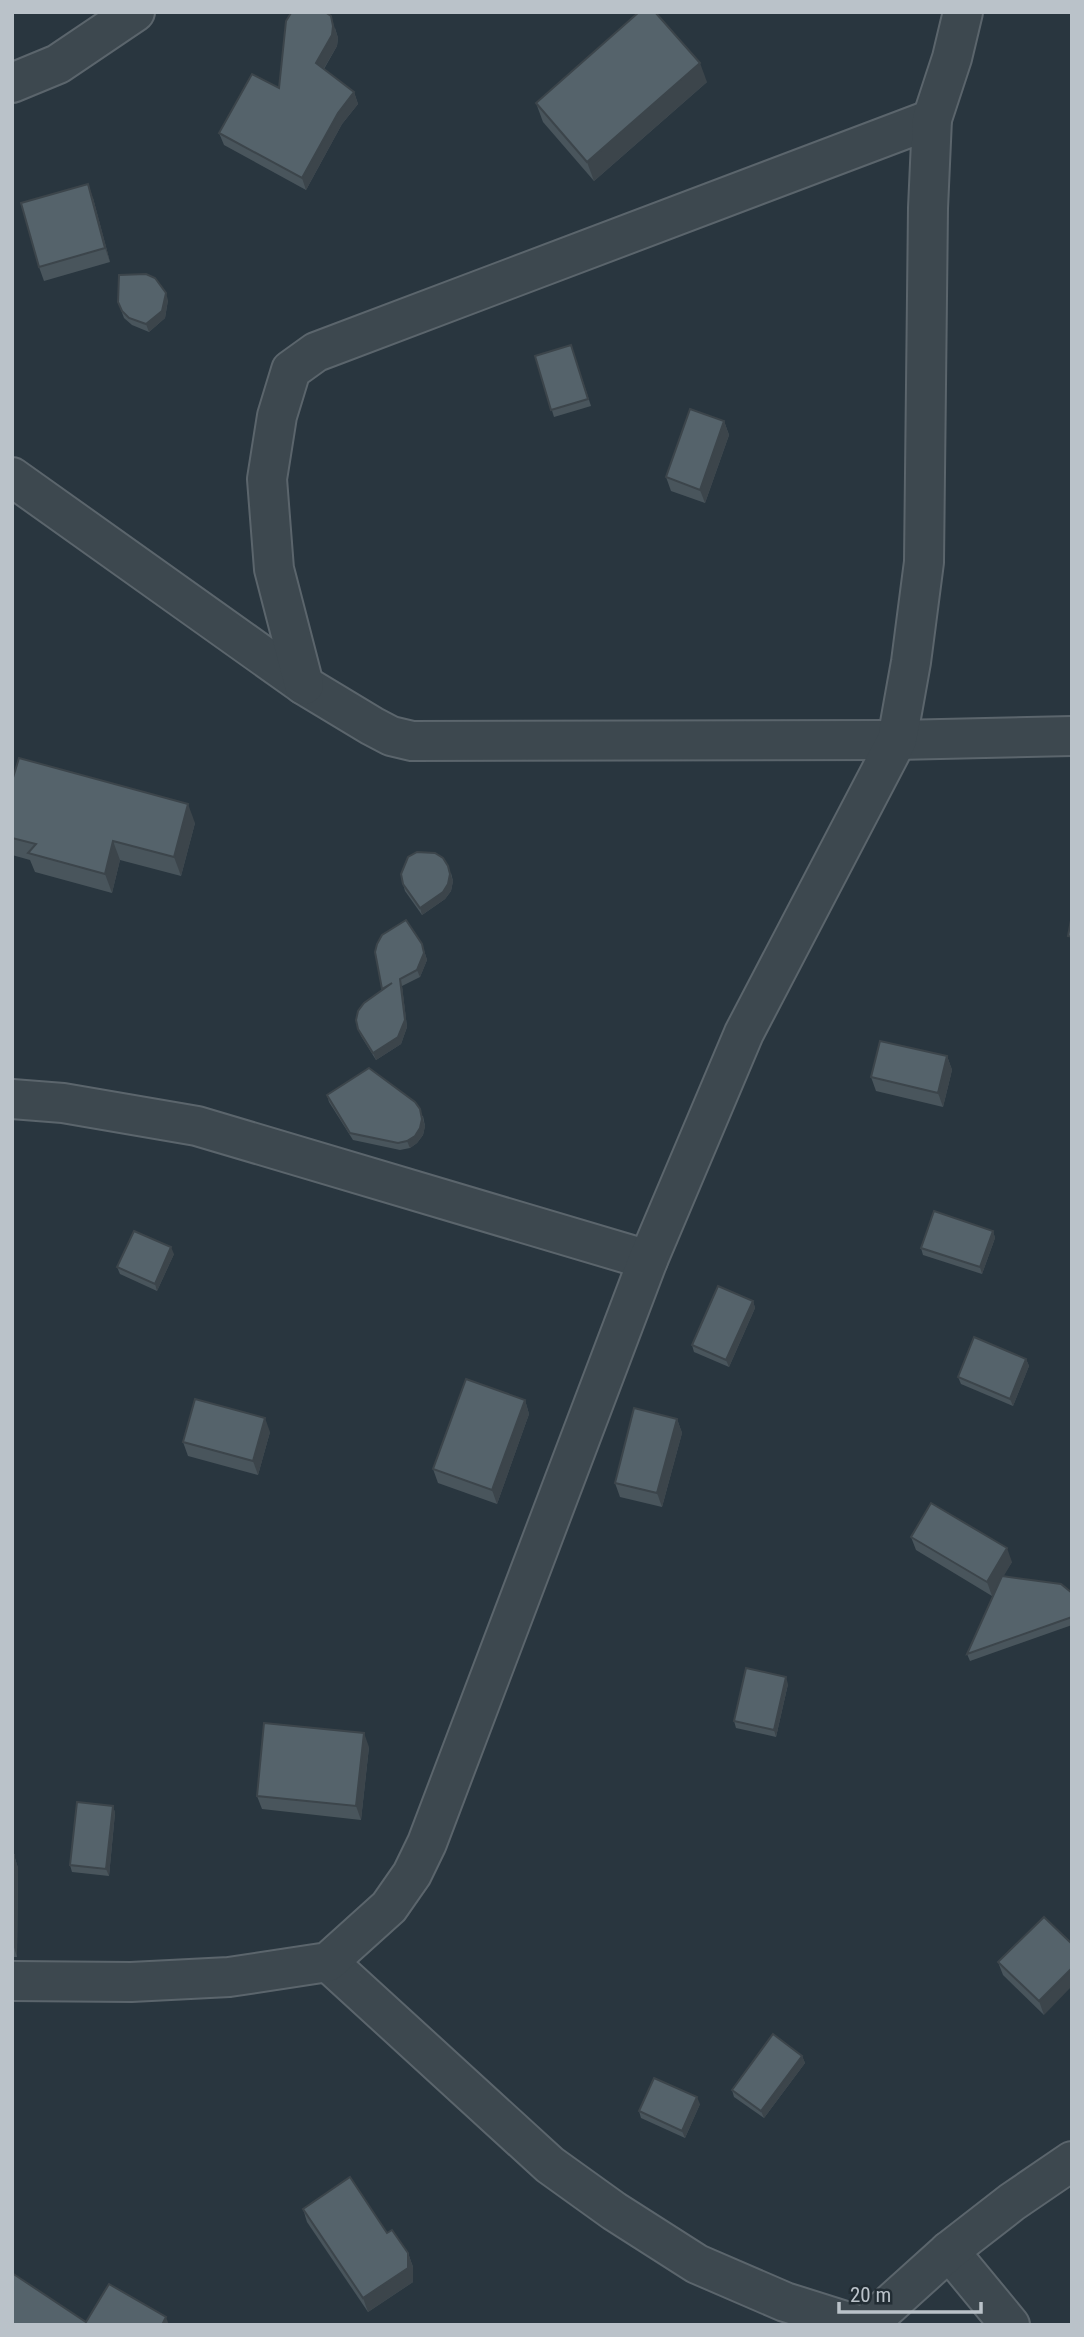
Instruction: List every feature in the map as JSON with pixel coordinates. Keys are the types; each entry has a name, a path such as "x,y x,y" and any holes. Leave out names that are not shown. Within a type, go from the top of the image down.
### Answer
{"street":[{"path":"12,83 58,64 135,12"},
{"path":"12,1981 131,1982 229,1978 328,1962 389,1907 412,1874 648,1260 744,1033 897,740 911,662 924,562 928,208 932,119 952,58 963,12"},
{"path":"304,685 274,569 267,479 277,416 291,370 316,352 932,119"},
{"path":"12,477 304,685 391,736 412,741 897,740 1072,736"},
{"path":"12,1099 63,1103 197,1126 648,1260"},
{"path":"328,1962 550,2165 614,2211 697,2264 785,2302 858,2325"},
{"path":"867,2325 949,2251 1012,2202 1072,2161"},
{"path":"949,2251 1010,2325"}],"building":[{"path":"325,12 331,16 332,35 316,63 354,92 338,113 302,178 219,133 252,74 279,88 286,21 291,13"},
{"path":"639,12 655,12 700,63 587,162 536,103"},
{"path":"88,184 105,248 39,267 21,203"},
{"path":"146,274 155,278 166,293 162,311 146,324 129,318 118,302 119,275"},
{"path":"571,345 588,399 551,410 535,356"},
{"path":"690,409 724,421 700,490 666,477"},
{"path":"19,758 188,804 174,857 113,841 105,874 28,853 36,844 12,838 12,781"},
{"path":"417,852 435,853 443,858 450,874 443,892 420,908 403,884 401,874 408,857"},
{"path":"1072,915 1072,937 1068,936"},
{"path":"406,920 422,944 424,953 417,970 400,979 405,1020 398,1037 373,1053 358,1029 358,1011 364,1003 392,983 382,989 375,952 382,935"},
{"path":"880,1041 947,1056 938,1093 871,1077"},
{"path":"369,1068 415,1102 420,1109 420,1128 415,1136 407,1141 398,1143 350,1133 327,1095"},
{"path":"934,1211 993,1231 980,1267 921,1248"},
{"path":"134,1231 171,1247 155,1284 117,1267"},
{"path":"718,1286 753,1301 726,1360 692,1345"},
{"path":"974,1337 1026,1359 1010,1399 958,1377"},
{"path":"466,1379 525,1400 492,1490 433,1469"},
{"path":"195,1399 265,1418 253,1461 183,1442"},
{"path":"634,1408 677,1419 657,1493 615,1483"},
{"path":"931,1503 1007,1548 987,1582 911,1537"},
{"path":"1002,1576 1061,1584 1072,1593 1072,1617 967,1654"},
{"path":"746,1668 786,1677 774,1730 734,1721"},
{"path":"264,1723 364,1733 356,1806 257,1796"},
{"path":"77,1802 113,1806 106,1869 70,1865"},
{"path":"14,1855 13,1944 12,1944"},
{"path":"1044,1917 1072,1944 1072,1968 1039,2001 998,1962"},
{"path":"773,2034 802,2056 761,2111 732,2090"},
{"path":"654,2078 697,2097 682,2131 639,2111"},
{"path":"350,2177 387,2233 392,2230 408,2253 408,2268 363,2298 303,2209"},
{"path":"12,2273 86,2322 109,2284 166,2317 162,2325 12,2325"}]}
